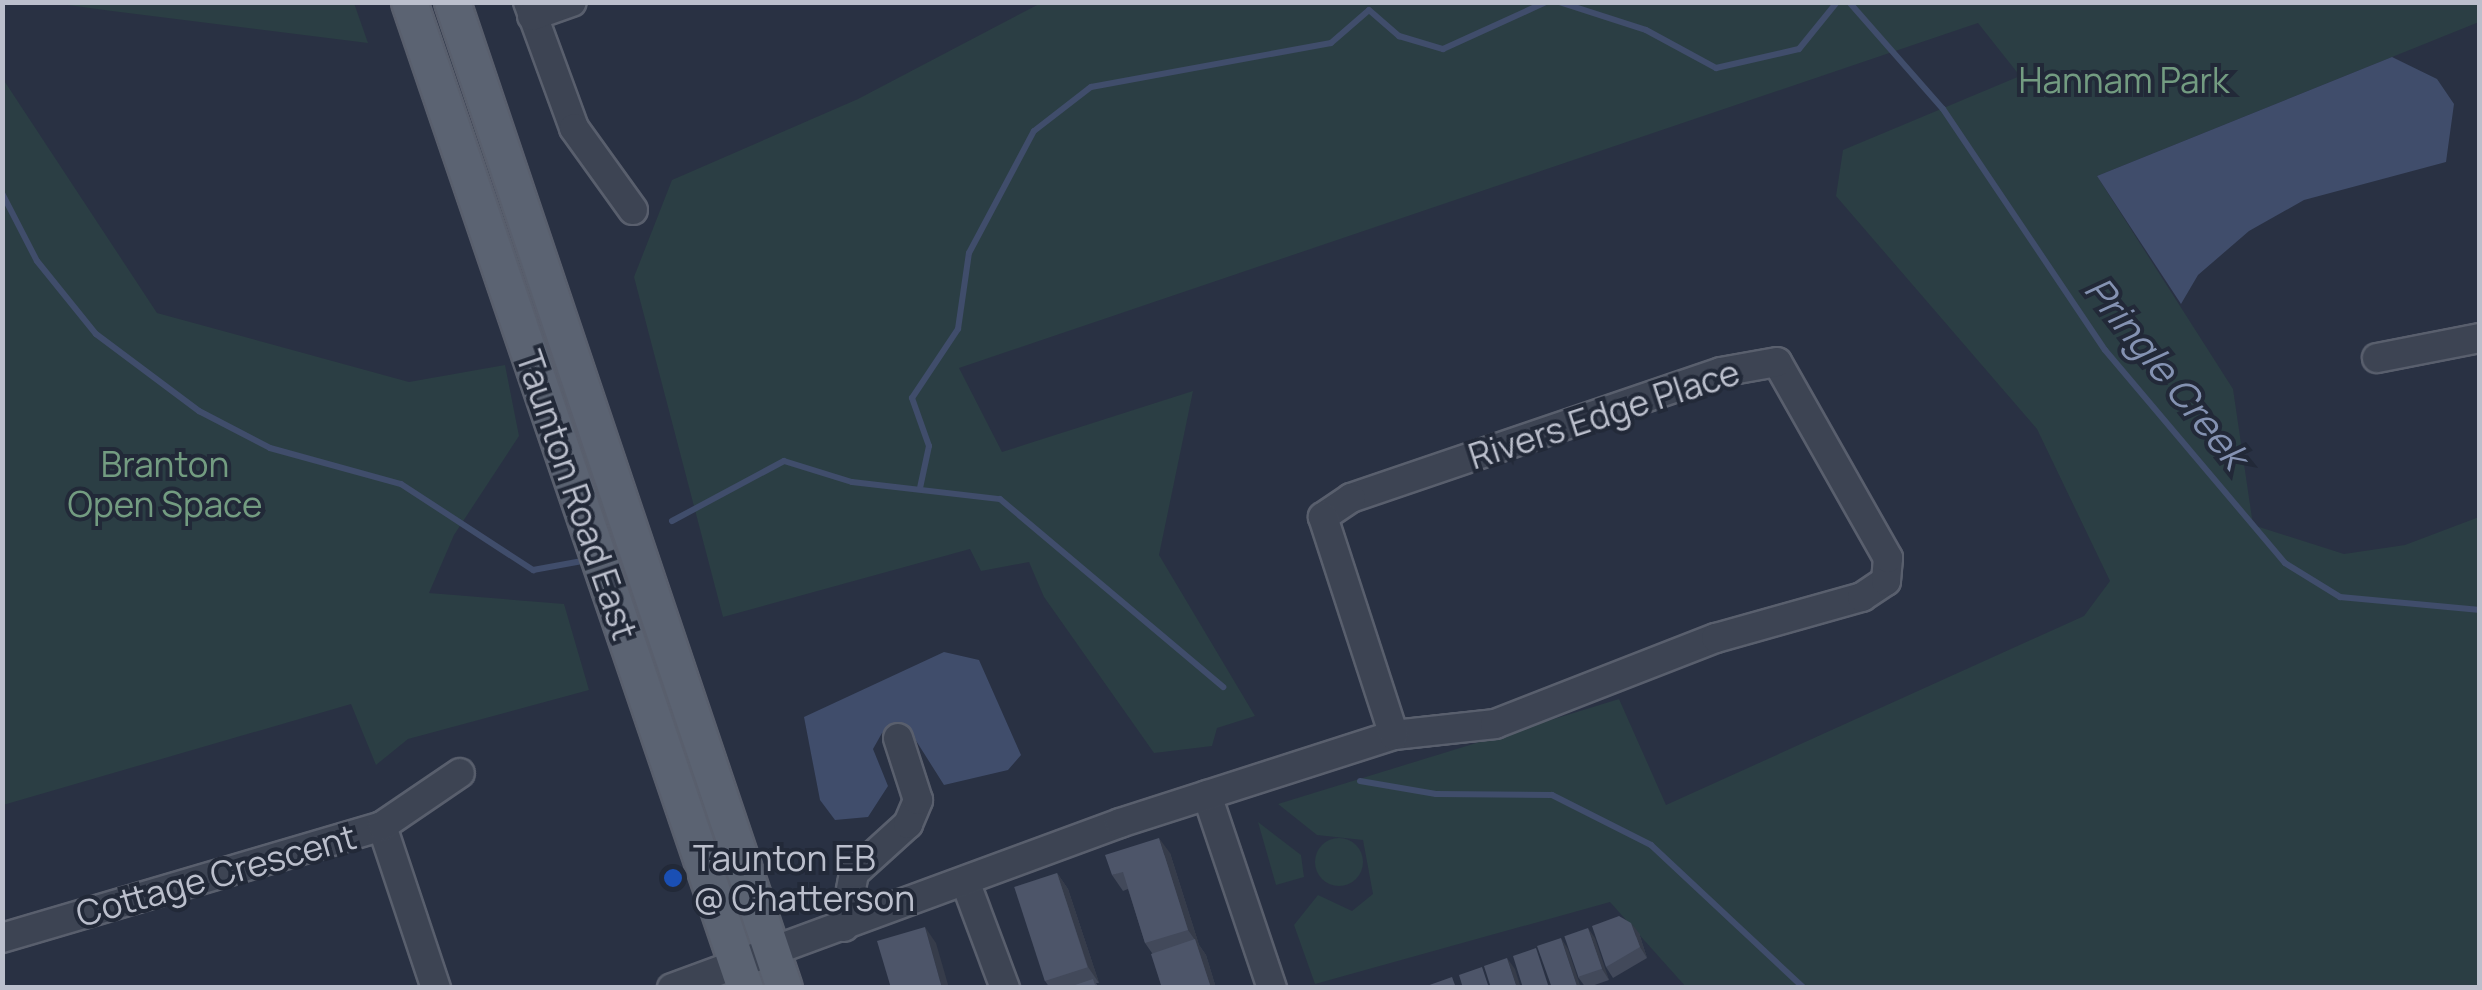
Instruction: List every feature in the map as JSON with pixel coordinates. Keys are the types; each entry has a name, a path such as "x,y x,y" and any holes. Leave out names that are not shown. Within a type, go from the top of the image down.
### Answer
{"main road":[{"path":"413,14 453,7"},
{"name":"Taunton Road East","path":"453,7 784,988"},
{"name":"Taunton Road East","path":"413,14 741,976"},
{"path":"475,195 510,181"}],"street":[{"path":"572,2 530,9 574,128 633,210"},
{"path":"2377,358 2480,338"},
{"name":"Rivers Edge Place","path":"672,988 741,976 771,954 1207,794 1394,735 1495,724 1886,581 1888,558 1776,362 1628,403 1351,498 1323,517 1394,735"},
{"path":"844,927 854,873 908,824 918,800 898,738"},
{"path":"382,826 460,772"},
{"path":"1207,794 1272,988"},
{"name":"Cottage Crescent","path":"2,938 382,826 436,988"},
{"path":"965,882 1005,988"}],"green space":[{"path":"53,3 354,3 368,43 112,11"},
{"name":"Hannam Park","path":"1041,3 2479,3 2479,22 2097,176 2233,389 2253,525 2344,554 2405,545 2479,517 2479,987 1686,987 1610,902 1315,984 1294,925 1318,895 1352,911 1373,894 1363,840 1317,835 1278,804 1619,699 1666,805 2084,616 2110,581 2037,429 1836,196 1843,150 2020,76 1978,23 959,368 1002,452 1193,391 1159,555 1255,716 1217,728 1212,746 1154,753 1044,597 1029,562 981,571 970,549 723,617 634,277 672,180 858,99"},
{"name":"Branton Open Space","path":"3,79 157,313 409,382 505,365 519,436 454,535 429,593 564,604 589,690 408,739 376,765 351,704 3,805"},
{"path":"1258,822 1301,855 1304,877 1276,885"},
{"path":"1339,838 1356,845 1363,862 1356,879 1339,886 1322,879 1315,862 1322,845"}],"water":[{"path":"2392,57 2437,79 2454,104 2446,162 2304,200 2249,231 2198,275 2181,304 2097,176"},
{"path":"944,652 979,660 1021,755 1008,770 944,785 908,728 882,733 873,749 888,786 868,817 835,820 820,800 804,717"}],"building":[{"path":"1159,838 1188,930 1145,943 1123,872 1112,875 1105,855"},
{"path":"1057,873 1088,967 1045,981 1014,887"},
{"path":"1619,916 1631,923 1640,947 1606,967 1592,926"},
{"path":"925,927 942,988 891,988 877,941"},
{"path":"1588,928 1602,969 1578,977 1564,936"},
{"path":"1561,938 1577,986 1572,988 1552,988 1537,946"},
{"path":"1195,939 1211,988 1162,988 1151,954"},
{"path":"1536,948 1549,988 1523,988 1513,956"},
{"path":"1507,958 1517,988 1491,988 1484,966"},
{"path":"1482,967 1489,988 1463,988 1459,975"},
{"path":"1452,977 1456,988 1421,988"},
{"path":"1093,979 1096,988 1066,988"}],"waterway":[{"name":"Pringle Creek","path":"920,488 929,446 912,398 958,329 969,253 1034,131 1091,87 1331,43 1369,10 1399,36 1443,49 1546,2"},
{"name":"Pringle Creek","path":"1559,2 1646,30 1716,68 1799,49 1837,2"},
{"name":"Pringle Creek","path":"1849,2 1943,109 2105,350 2285,563 2340,597 2480,610"},
{"name":"Pringle Creek","path":"2,193 37,261 96,334 199,411 270,448 401,484 533,570 582,561"},
{"path":"672,521 784,461 852,482 1000,499 1223,687"},
{"path":"1360,781 1436,794 1552,795 1651,845 1804,988"}],"place":[{"name":"Taunton EB @ Chatterson","path":"673,878"}]}
